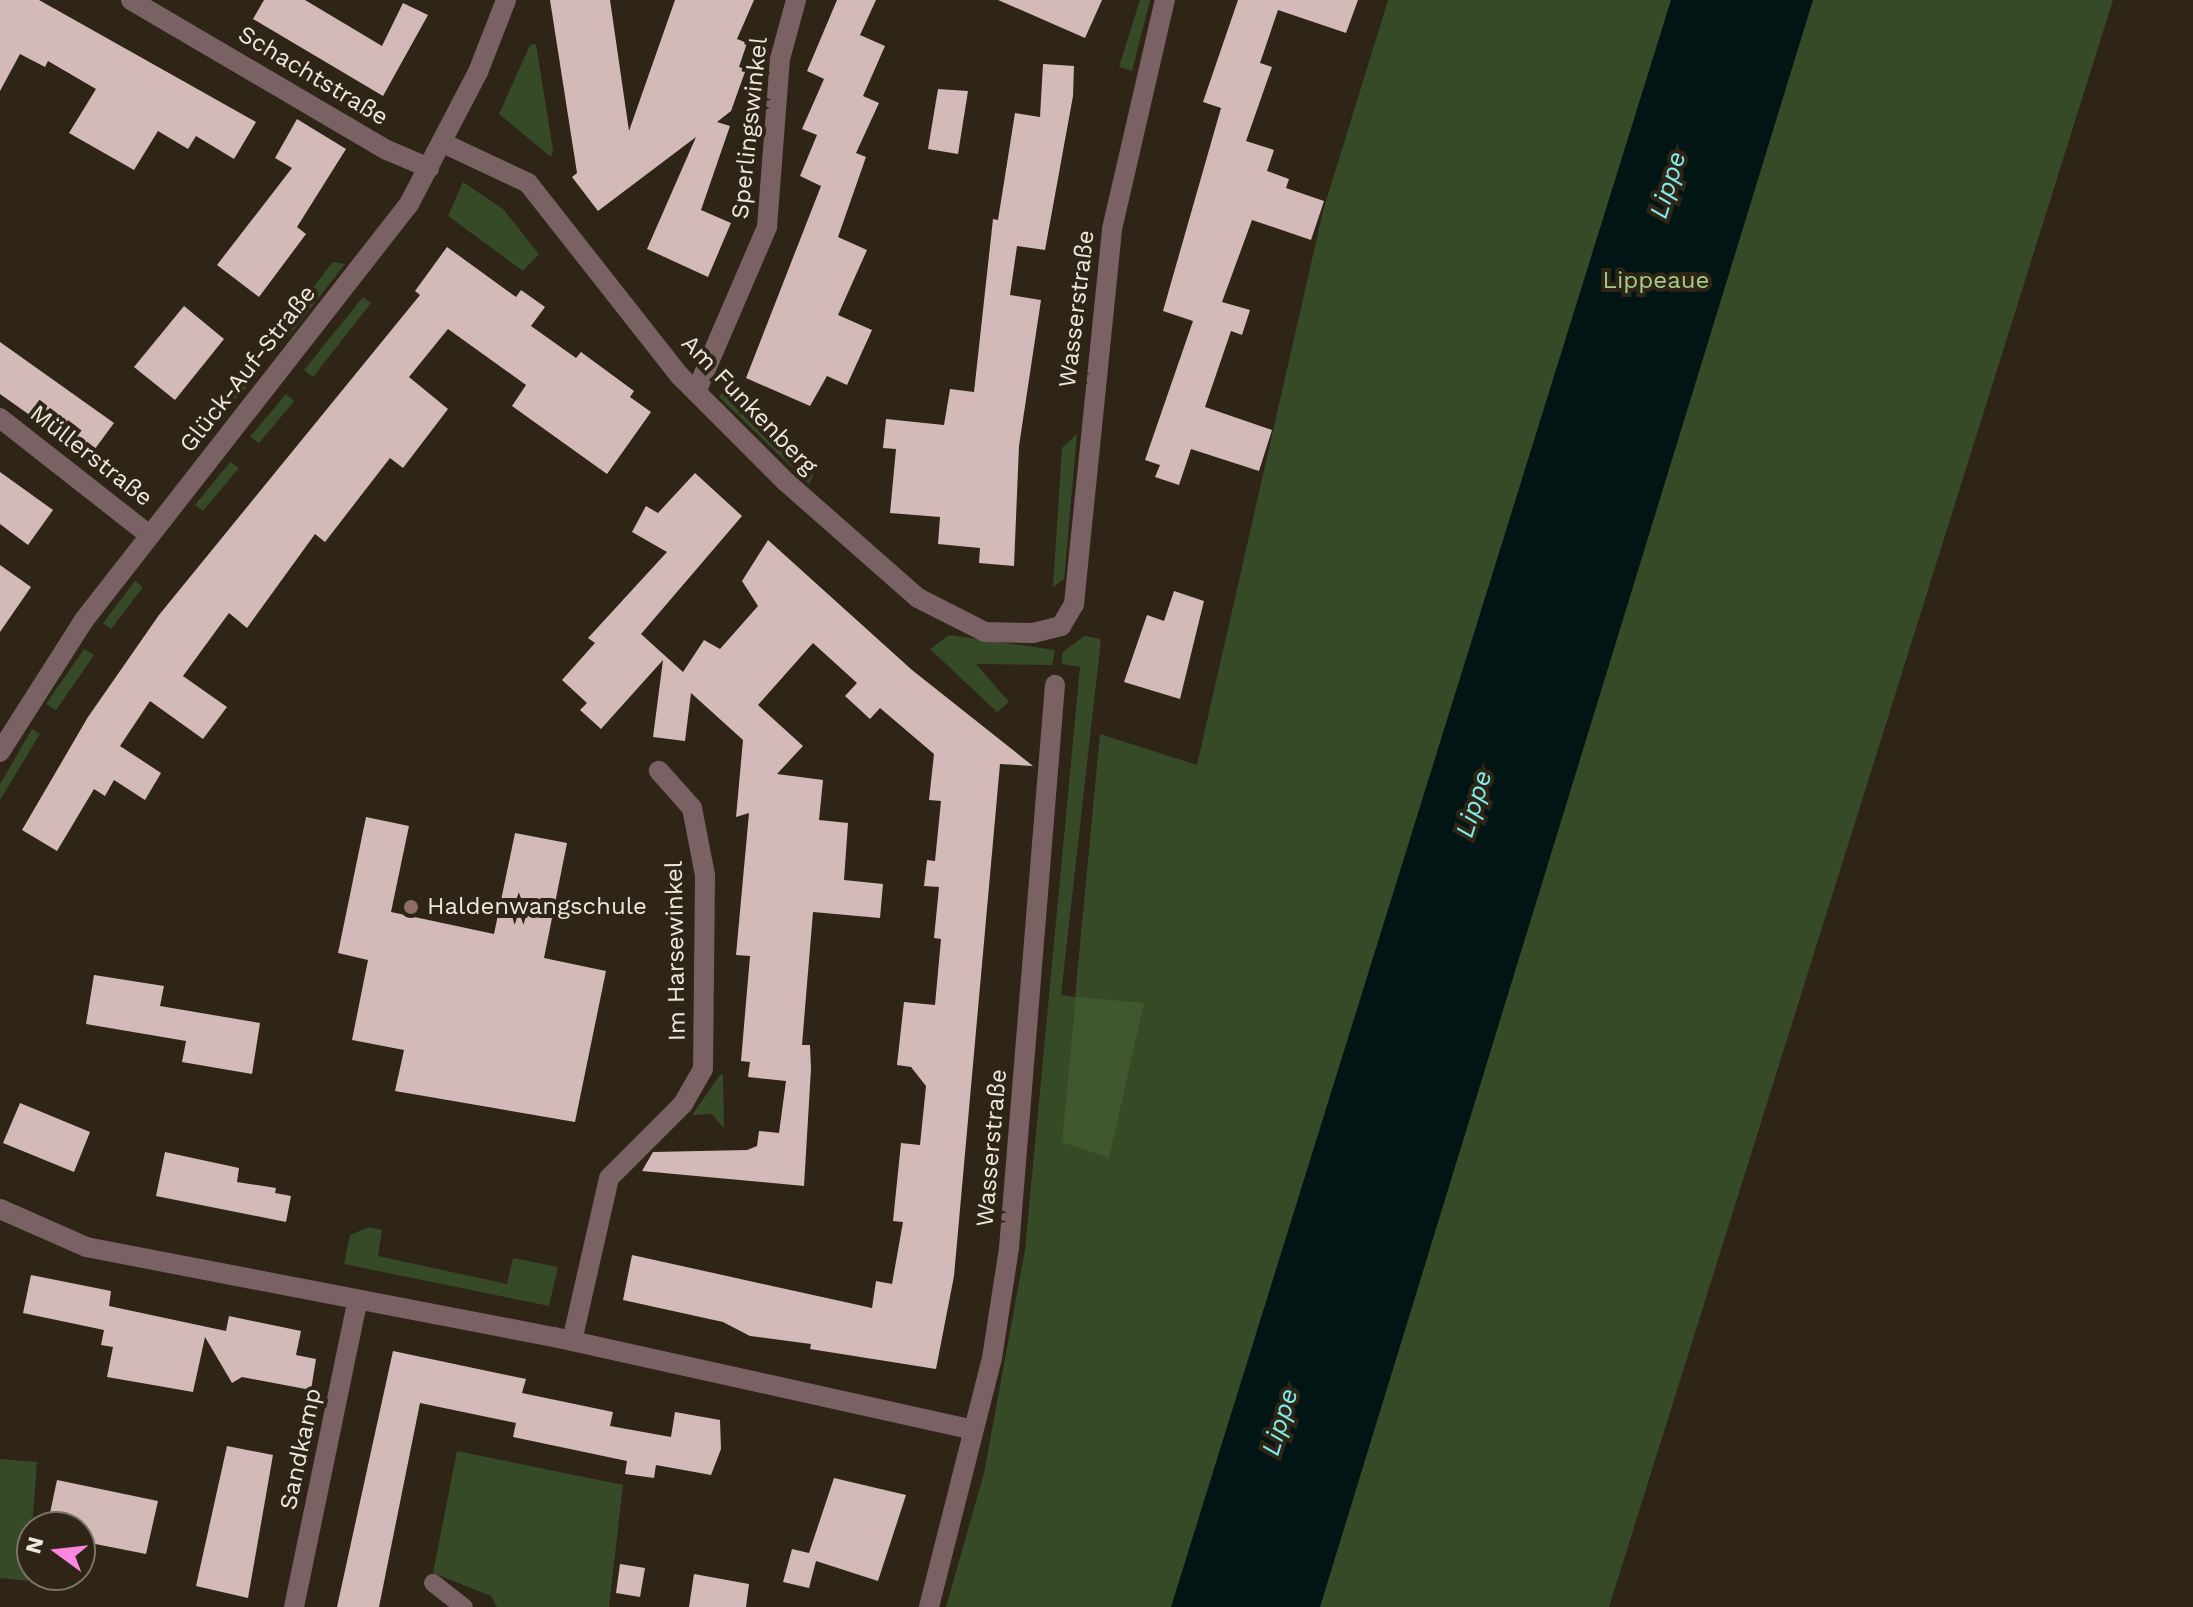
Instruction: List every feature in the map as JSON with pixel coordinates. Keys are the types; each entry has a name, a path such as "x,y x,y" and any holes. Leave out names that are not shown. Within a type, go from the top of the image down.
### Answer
{"street":[{"name":"Schachtstraße","path":"131,0 387,150 429,168"},
{"name":"Glück-Auf-Straße","path":"0,752 72,636 400,216 443,143 506,0"},
{"name":"Sperlingswinkel","path":"696,392 767,227 780,59 796,0"},
{"name":"Wasserstraße","path":"1061,626 1074,604 1112,229 1165,0"},
{"name":"Am Funkenberg","path":"443,143 528,183 696,392 786,482 926,604 985,632 1061,626"},
{"name":"Müllerstraße","path":"0,418 149,535"},
{"name":"Wasserstraße","path":"929,1607 973,1430 1009,1248 1055,685"},
{"name":"Im Harsewinkel","path":"572,1341 609,1178 683,1104 703,1069 705,875 692,808 659,771"},
{"path":"0,1209 86,1247 357,1302 572,1341 973,1430"},
{"name":"Sandkamp","path":"294,1607 357,1302"}],"lane":[{"path":"433,1583 464,1607"}],"green space":[{"path":"1140,0 1150,0 1132,71 1119,67"},
{"name":"Lippeaue","path":"1388,0 2113,0 1609,1607 946,1607 984,1473 1025,1250 1080,667 1062,664 1062,653 1084,636 1101,639 1061,995 1075,997 1100,734 1197,765 1323,211"},
{"path":"536,44 553,150 551,157 499,114 530,45"},
{"path":"463,182 503,209 539,254 523,271 448,216"},
{"path":"333,262 345,264 289,336 281,329"},
{"path":"363,297 371,303 313,377 304,370"},
{"path":"243,375 251,382 210,433 202,426"},
{"path":"722,392 813,475 809,484 719,397"},
{"path":"286,394 294,401 259,443 250,437"},
{"path":"1077,434 1064,579 1053,587 1062,448"},
{"path":"230,462 239,468 203,511 195,505"},
{"path":"135,581 143,587 111,629 103,623"},
{"path":"949,635 1055,650 1052,665 976,664 1009,702 997,712 930,649"},
{"path":"84,649 94,655 56,710 46,704"},
{"path":"32,729 40,734 0,800 0,784"},
{"path":"1076,997 1144,1003 1109,1158 1062,1142"},
{"path":"723,1075 724,1128 712,1114 692,1115"},
{"path":"369,1227 382,1230 378,1256 507,1284 513,1258 558,1267 549,1306 344,1264 350,1235"},
{"path":"457,1451 623,1485 609,1607 497,1607 491,1596 433,1573"},
{"path":"0,1459 37,1462 33,1511 16,1511 16,1580 0,1578"}],"water":[{"name":"Lippe","path":"1671,0 1813,0 1320,1607 1171,1607"}],"building":[{"path":"0,0 39,0 256,122 234,159 196,136 188,149 158,131 134,170 69,133 96,89 48,61 45,67 20,54 0,91"},
{"path":"264,0 305,0 382,46 403,3 428,15 383,96 253,19"},
{"path":"550,0 610,0 629,131 675,0 754,0 737,39 747,43 739,67 746,69 731,111 717,122 730,126 701,210 731,223 708,277 647,249 696,137 598,211 572,177 577,173"},
{"path":"837,0 876,0 860,35 885,46 863,96 879,103 856,153 866,157 838,237 867,250 838,315 872,330 847,385 827,376 810,406 746,378 821,186 800,176 817,135 802,129 824,79 807,71"},
{"path":"998,0 1102,0 1085,38"},
{"path":"1238,0 1358,0 1346,33 1278,10 1260,63 1272,67 1246,141 1274,150 1267,171 1289,179 1286,188 1324,201 1311,240 1252,220 1222,302 1250,310 1242,335 1231,331 1205,407 1272,430 1259,471 1191,449 1179,485 1155,477 1160,465 1145,460 1193,321 1163,311 1221,108 1203,102"},
{"path":"1043,64 1074,66 1073,96 1045,250 1017,246 1010,295 1041,300 1019,446 1014,566 979,563 980,548 938,544 940,517 890,513 896,449 883,448 886,419 944,425 950,389 974,392 993,219 998,220 1015,113 1040,117"},
{"path":"938,89 968,91 958,154 928,149"},
{"path":"297,119 346,149 297,227 306,234 259,297 217,265 292,168 275,158"},
{"path":"447,247 516,297 521,290 545,307 531,326 576,358 581,352 634,391 630,397 651,412 607,474 512,406 526,385 448,329 409,377 448,409 403,468 390,458 325,542 315,534 247,628 229,613 183,676 227,707 203,739 150,701 120,746 161,773 145,800 114,780 105,796 94,789 57,851 22,830 88,717 159,615 420,295 415,291"},
{"path":"184,306 224,339 175,400 134,367"},
{"path":"0,342 114,423 89,457 0,394"},
{"path":"0,472 53,510 28,545 0,524"},
{"path":"695,473 742,516 641,634 683,672 704,640 720,649 758,606 742,581 768,540 912,670 1033,766 1000,764 954,1276 936,1369 810,1349 811,1344 750,1336 723,1322 623,1300 632,1255 872,1308 876,1281 892,1284 903,1222 893,1221 901,1143 920,1145 926,1086 911,1067 897,1065 904,1002 935,1005 941,939 934,938 939,887 924,886 927,860 935,861 941,801 929,800 934,754 880,708 870,719 845,696 857,683 813,643 758,705 803,746 777,774 823,780 819,820 848,823 844,880 883,884 880,918 813,912 802,1045 810,1045 811,1069 804,1186 642,1171 653,1152 747,1150 757,1146 759,1131 779,1133 786,1081 748,1077 750,1062 741,1061 750,956 736,955 749,813 736,817 743,740 691,693 685,741 653,737 663,660 601,729 580,710 587,703 562,680 595,643 588,638 667,552 632,532 646,506 658,513"},
{"path":"0,565 31,587 0,632"},
{"path":"1174,591 1204,601 1180,699 1124,682 1147,615 1164,621"},
{"name":"Haldenwangschule","path":"366,817 409,826 391,912 494,934 515,833 567,843 544,958 606,971 575,1122 395,1091 404,1050 352,1040 368,960 338,953"},
{"path":"94,975 164,986 160,1006 260,1023 252,1074 182,1062 186,1041 86,1024"},
{"path":"20,1103 90,1132 74,1172 3,1143"},
{"path":"165,1152 239,1168 237,1182 276,1188 275,1193 291,1196 286,1222 156,1196"},
{"path":"31,1275 111,1291 109,1306 226,1331 229,1316 301,1331 296,1355 316,1359 311,1390 242,1377 232,1383 205,1337 193,1392 107,1377 113,1347 101,1345 104,1330 23,1313"},
{"path":"393,1351 526,1379 522,1393 613,1412 610,1426 671,1437 675,1412 720,1420 721,1449 711,1475 656,1465 654,1478 625,1474 627,1461 513,1437 516,1423 420,1403 379,1607 337,1607"},
{"path":"227,1446 273,1455 248,1598 196,1586"},
{"path":"834,1478 906,1495 878,1581 816,1561 809,1588 783,1582 792,1549 809,1553"},
{"path":"57,1480 158,1501 146,1554 96,1544 96,1511 50,1511"},
{"path":"620,1564 645,1568 640,1597 616,1593"},
{"path":"694,1574 749,1584 746,1607 689,1607"}],"place":[{"name":"Haldenwangschule","path":"411,907"}]}
